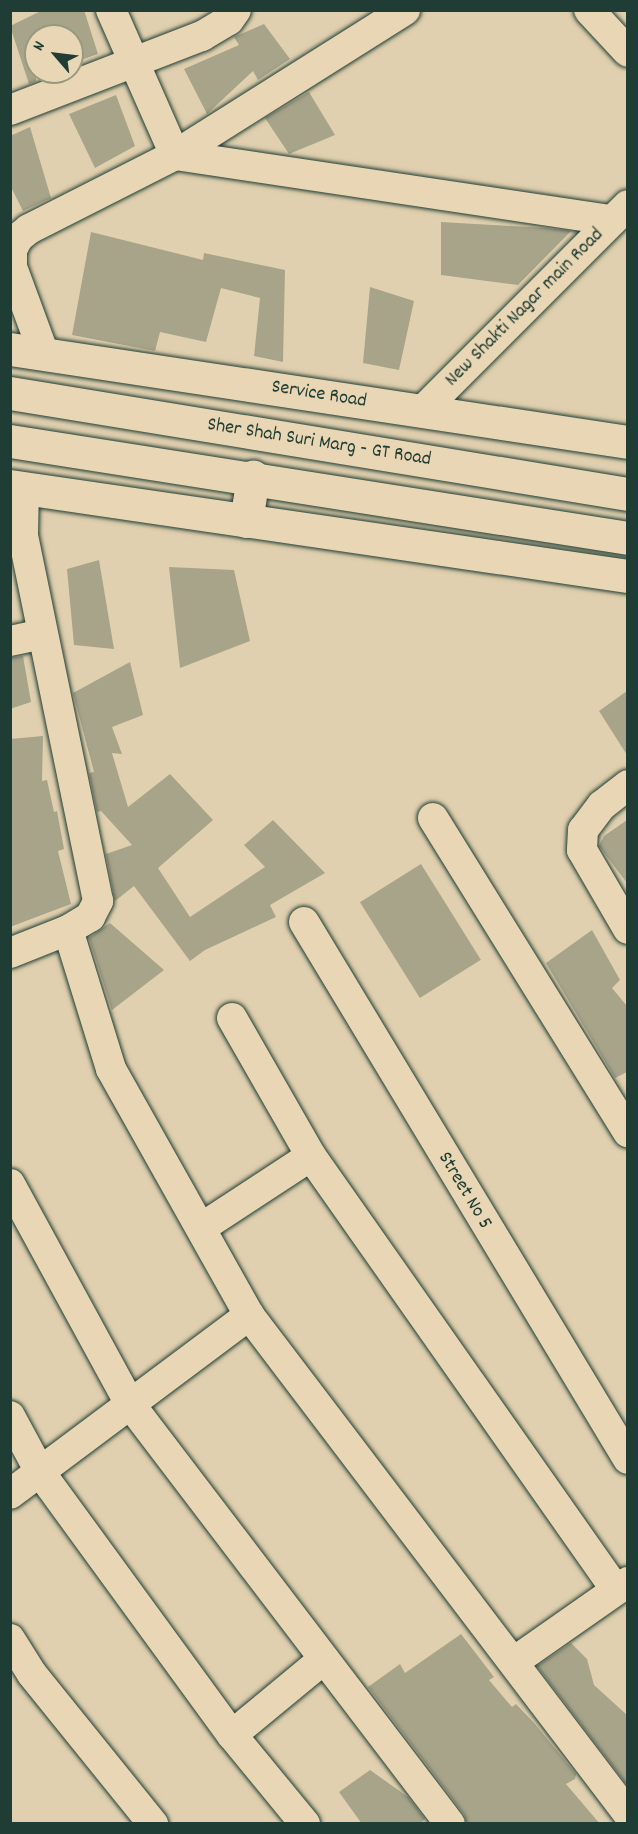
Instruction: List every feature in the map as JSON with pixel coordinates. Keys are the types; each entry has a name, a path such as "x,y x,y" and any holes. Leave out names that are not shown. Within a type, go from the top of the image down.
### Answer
{"main road":[{"name":"Service Road","path":"10,349 627,442"},
{"name":"Sher Shah Suri Marg - GT Road","path":"10,393 627,494"},
{"path":"10,441 254,477 627,538"},
{"path":"246,521 254,477"},
{"path":"17,487 627,576"}],"street":[{"path":"111,10 132,64 175,155"},
{"path":"10,110 202,36 230,20 236,10"},
{"path":"44,354 12,267 12,250 18,238 29,229 175,155 405,10"},
{"path":"589,10 627,52"},
{"path":"175,155 620,212"},
{"name":"New Shakti Nagar main Road","path":"422,411 620,212"},
{"path":"10,953 68,930 90,917 98,901 42,634 23,535 17,487"},
{"path":"10,641 42,634"},
{"path":"627,785 602,806 584,830 582,850 627,929"},
{"path":"434,818 627,1132"},
{"name":"Street No 5","path":"304,922 627,1459"},
{"path":"68,930 111,1069 249,1315 515,1661 627,1814"},
{"path":"232,1018 311,1156 622,1586 515,1661"},
{"path":"201,1228 311,1156"},
{"path":"10,1184 130,1404 450,1824"},
{"path":"10,1494 249,1315"},
{"path":"10,1416 40,1472 232,1735 305,1824"},
{"path":"10,1639 21,1680 139,1820"},
{"path":"232,1735 324,1659"}],"building":[{"path":"43,10 84,10 98,54 84,59 84,24 24,24 24,69 10,26"},
{"path":"264,24 290,59 258,80 253,71 207,114 184,69 239,45 234,37"},
{"path":"309,92 335,135 289,154 265,118"},
{"path":"116,95 135,146 95,168 69,114"},
{"path":"30,127 51,198 23,211 10,185 10,136"},
{"path":"441,222 571,231 518,285 441,275"},
{"path":"91,232 203,260 204,253 285,270 283,362 254,356 260,298 221,288 206,342 160,332 155,351 72,335"},
{"path":"370,287 414,301 399,370 363,363"},
{"path":"99,560 114,649 74,645 67,569"},
{"path":"169,567 234,570 250,641 180,668"},
{"path":"23,656 31,702 10,709 10,658"},
{"path":"130,662 143,715 112,727 122,754 112,753 128,807 170,774 213,820 158,868 190,917 265,867 244,845 273,820 325,873 270,905 276,917 205,950 190,961 134,886 115,901 106,854 132,845 101,811 97,812 89,773 94,772 73,693"},
{"path":"627,691 627,755 599,711"},
{"path":"43,736 42,781 47,780 54,812 57,811 64,849 58,851 71,904 10,927 10,739"},
{"path":"627,820 627,883 599,846 604,836"},
{"path":"421,864 481,960 420,998 360,902"},
{"path":"110,923 164,970 112,1010 89,938"},
{"path":"592,930 620,980 612,988 627,1006 627,1072 615,1078 546,963"},
{"path":"461,1634 494,1677 489,1680 512,1707 516,1704 534,1723 576,1774 575,1779 566,1784 600,1824 467,1824 464,1814 368,1687 400,1664 405,1673"},
{"path":"571,1643 587,1659 594,1685 627,1715 627,1785 537,1666"},
{"path":"370,1770 408,1797 425,1819 420,1824 362,1824 339,1792"}]}
